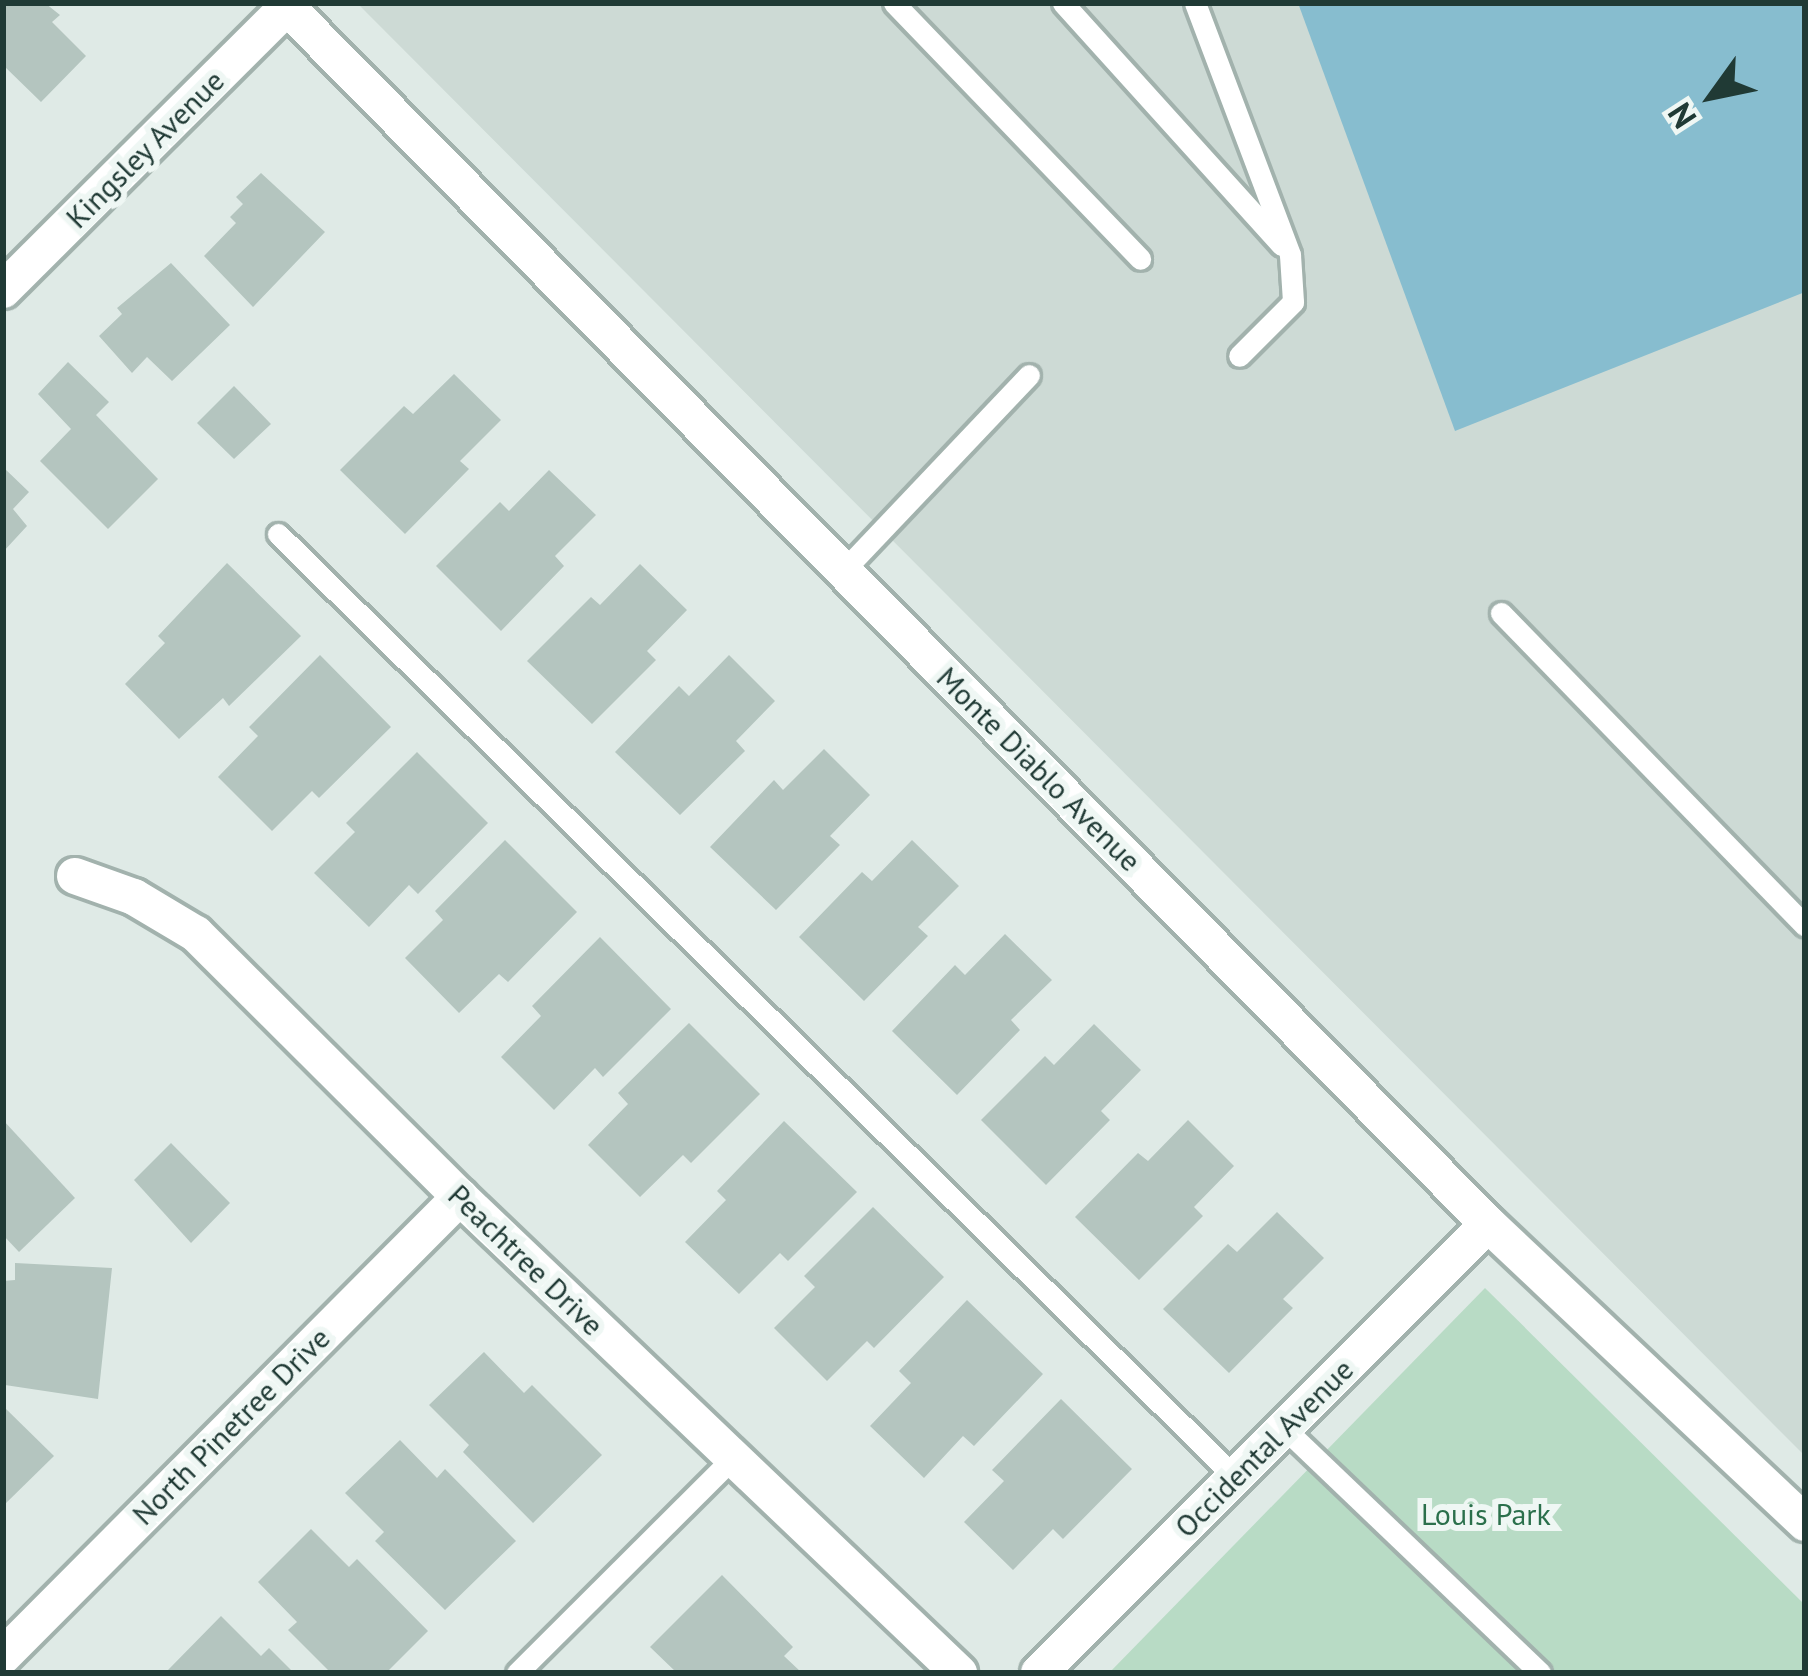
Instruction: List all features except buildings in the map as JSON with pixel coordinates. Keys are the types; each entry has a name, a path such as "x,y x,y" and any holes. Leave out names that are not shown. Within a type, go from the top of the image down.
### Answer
{"street":[{"name":"Kingsley Avenue","path":"3,290 285,5"},
{"name":"Monte Diablo Avenue","path":"285,5 1488,1224 1805,1523"},
{"name":"Peachtree Drive","path":"75,876 134,896 196,934 460,1197 958,1673"},
{"name":"North Pinetree Drive","path":"3,1656 460,1197"},
{"name":"Occidental Avenue","path":"1039,1673 1488,1224"}],"lane":[{"path":"894,3 1141,259"},
{"path":"1063,3 1290,255"},
{"path":"1196,3 1290,255 1293,302 1239,356"},
{"path":"844,571 1029,375"},
{"path":"278,534 1235,1477"},
{"path":"1501,613 1805,926"},
{"path":"1284,1428 1540,1673"},
{"path":"517,1673 733,1458"}],"shaded area":[{"path":"357,3 1805,3 1805,1456"}],"green space":[{"name":"Louis Park","path":"1485,1288 1805,1605 1805,1673 1109,1673"}],"water":[{"path":"1298,3 1805,3 1805,292 1455,431"}]}
